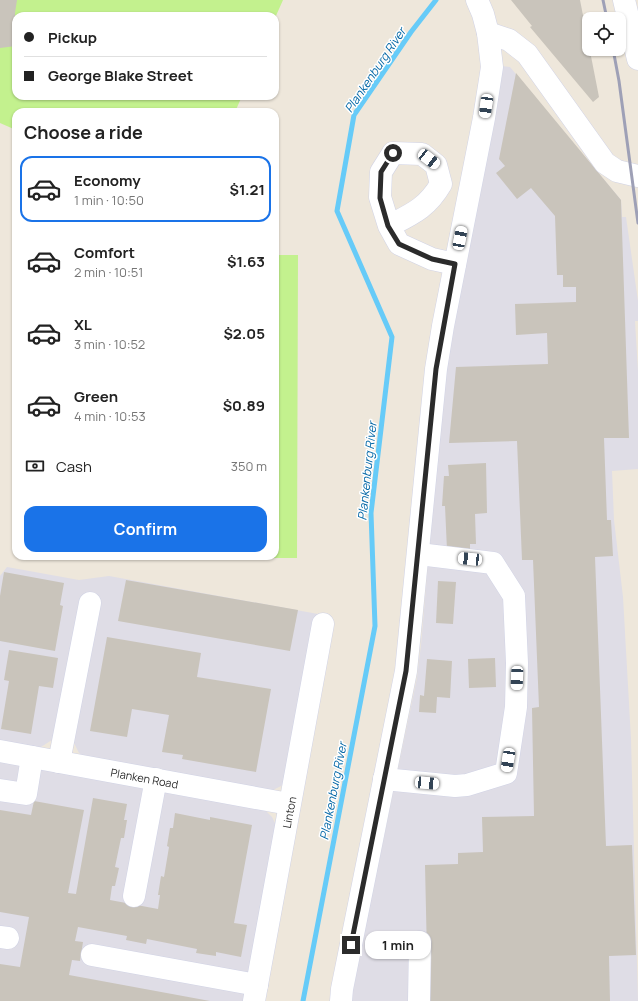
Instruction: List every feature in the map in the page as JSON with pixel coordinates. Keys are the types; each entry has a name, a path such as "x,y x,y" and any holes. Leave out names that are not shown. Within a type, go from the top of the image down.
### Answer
{"street":[{"path":"341,1001 342,988 406,671 436,369 490,82 492,67 488,33 484,14 477,0"},
{"path":"624,0 638,59"},
{"path":"488,33 509,40 527,54 605,162 617,171 638,176"},
{"path":"388,226 399,244 432,259 455,264"},
{"path":"384,780 455,786 467,785 506,773 516,707 517,663 514,596 493,563 418,554"},
{"path":"59,762 90,603"},
{"name":"Linton","path":"255,993 323,624"},
{"name":"Planken Road","path":"0,751 290,804"},
{"path":"0,790 26,794 32,757"},
{"path":"134,896 156,780"},
{"path":"419,1001 420,942"},
{"path":"92,955 255,993"}],"shaded area":[{"path":"502,66 510,67 621,200 622,217 626,217 638,301 638,321 635,321 638,371 638,469 612,471 614,520 623,597 631,739 638,1001 351,1001 417,678 448,351"},
{"path":"7,567 79,580 109,576 318,614 289,770 285,782 281,786 271,791 86,758 79,753 73,741 55,738 41,747 0,743 0,576"},
{"path":"0,760 258,807 266,811 272,817 276,828 245,1001 0,1001"}],"green space":[{"path":"0,0 283,0 278,12 12,12 12,100 240,100 237,108 12,108 12,128 0,123"},
{"path":"279,255 298,255 297,558 279,558"}],"building":[{"path":"0,0 17,0 15,12 12,12 12,46 0,48"},
{"path":"511,0 580,0 582,12 582,56 591,56 599,97 593,102 530,27 532,26"},
{"path":"516,73 621,200 629,438 604,438 607,520 611,520 613,556 595,557 606,846 632,845 636,955 609,956 610,1001 428,1001 425,865 458,864 458,853 483,852 482,817 534,816 532,708 539,707 533,560 522,560 517,441 449,443 456,367 548,364 547,333 516,335 515,304 576,302 576,287 563,287 563,275 557,275 555,216 531,188 517,199 496,173 505,166 499,159"},
{"path":"486,463 487,513 475,514 476,544 470,544 470,550 447,550 445,506 442,506 444,476 449,476 448,465"},
{"path":"4,572 64,583 60,605 63,606 55,651 0,641 0,596"},
{"path":"126,580 298,610 290,651 118,621"},
{"path":"438,581 456,582 453,624 436,623"},
{"path":"107,637 201,653 197,677 271,689 256,772 182,759 183,755 162,752 169,715 132,709 127,737 90,731"},
{"path":"9,650 58,658 53,688 39,686 31,734 1,729 9,681 4,680"},
{"path":"495,658 496,687 469,688 468,659"},
{"path":"427,659 452,661 450,698 437,697 436,713 419,712 420,695 424,696"},
{"path":"93,798 127,804 124,820 127,820 124,838 121,838 115,867 119,868 115,886 112,886 110,900 158,909 160,895 158,895 161,876 164,877 169,847 167,846 170,828 173,828 175,813 210,820 210,817 252,825 234,923 247,925 241,957 216,952 216,956 196,953 197,949 147,939 146,944 126,940 127,936 78,927 75,941 83,942 80,961 72,960 69,975 210,1001 0,1001 0,964 20,967 29,917 0,912 0,810 31,815 34,801 84,810 68,893 76,894"}],"waterway":[{"name":"Plankenburg River","path":"303,1001 375,626 371,513 392,337 337,211 354,115 411,32 436,0"}],"railway":[{"path":"603,0 606,12"},
{"path":"614,56 638,223"}],"route":[{"path":"351,945 406,671 436,369 455,264 432,259 399,244 388,226 380,198 381,172 393,153"}]}
